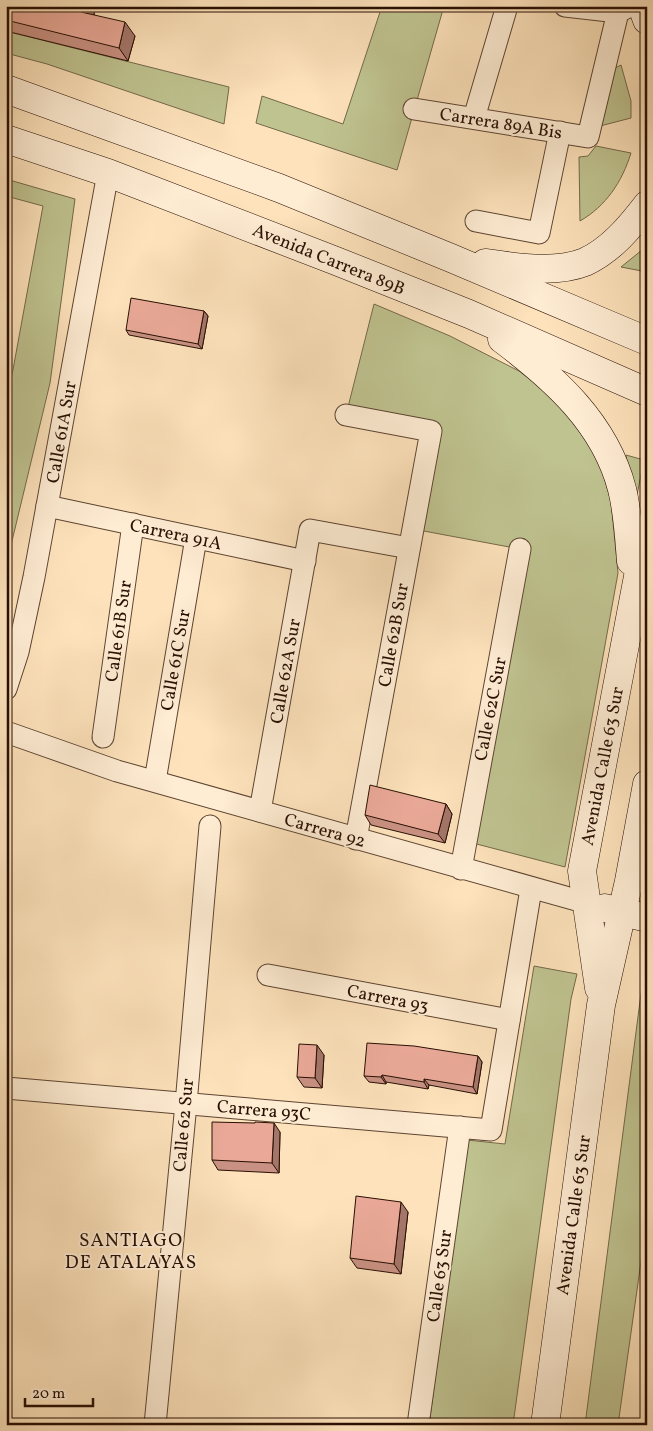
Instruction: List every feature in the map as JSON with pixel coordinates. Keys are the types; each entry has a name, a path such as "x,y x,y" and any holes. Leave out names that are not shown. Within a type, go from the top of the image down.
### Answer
{"main road":[{"path":"630,8 647,20"},
{"path":"6,89 262,182 451,258 647,341"},
{"name":"Avenida Carrera 89B","path":"6,139 210,212 469,314 647,392"},
{"path":"451,258 528,268 567,266 584,262 606,248 629,228 647,205"},
{"path":"469,314 551,379 573,400 594,427 606,447 617,473 627,512 634,598"},
{"name":"Avenida Calle 63 Sur","path":"601,1005 582,870 647,529"},
{"name":"Avenida Calle 63 Sur","path":"545,1425 601,1005 634,915 629,881 647,784"},
{"name":"Carrera 92","path":"587,903 634,915"}],"street":[{"path":"474,118 507,6"},
{"path":"565,6 630,8"},
{"name":"Carrera 89A Bis","path":"414,108 588,137 630,8"},
{"path":"476,221 539,233 560,132"},
{"name":"Calle 61A Sur","path":"6,689 18,652 47,506 108,174"},
{"name":"Calle 62B Sur","path":"346,415 431,431 356,839"},
{"name":"Carrera 91A","path":"47,506 305,561"},
{"name":"Calle 61B Sur","path":"103,737 133,524"},
{"name":"Calle 62A Sur","path":"260,811 310,530 410,548"},
{"name":"Calle 61C Sur","path":"155,781 196,538"},
{"name":"Calle 62C Sur","path":"461,869 520,549"},
{"name":"Carrera 92","path":"6,732 118,771 531,889 587,903"},
{"name":"Calle 62 Sur","path":"155,1425 186,1104 210,826"},
{"path":"509,1020 531,889"},
{"name":"Carrera 93","path":"268,975 509,1020"},
{"name":"Carrera 93C","path":"6,1088 491,1130 509,1020"},
{"name":"Calle 63 Sur","path":"418,1425 460,1127"}],"green space":[{"path":"382,6 444,6 397,170 256,123 262,96 343,124"},
{"path":"6,31 229,87 224,124 47,64 6,53"},
{"path":"621,65 631,101 631,118 600,126 611,70"},
{"path":"596,146 631,153 623,174 612,192 598,208 580,221 579,157 588,156"},
{"path":"6,179 75,199 50,383 6,566 6,374 12,375 43,206 6,196"},
{"path":"647,246 647,272 621,267"},
{"path":"374,304 450,336 519,371 561,403 600,462 611,502 618,573 565,867 465,841 520,549 413,529 431,431 346,415"},
{"path":"626,455 644,460 634,510"},
{"path":"534,966 577,974 571,999 513,1425 429,1425 467,1140 505,1144"},
{"path":"647,978 647,1219 618,1425 585,1425 642,986"}],"building":[{"path":"6,6 83,6 81,12 125,22 119,48 6,20"},
{"path":"131,298 204,311 198,344 126,330"},
{"path":"370,785 446,804 438,834 365,815"},
{"path":"367,1043 414,1046 478,1056 473,1087 424,1079 424,1082 382,1075 381,1077 364,1076"},
{"path":"299,1044 317,1045 315,1078 297,1077"},
{"path":"212,1122 274,1123 272,1163 212,1160"},
{"path":"356,1196 401,1202 394,1264 350,1258"}],"district":[{"name":"SANTIAGO DE ATALAYAS","path":"131,1250"}]}
